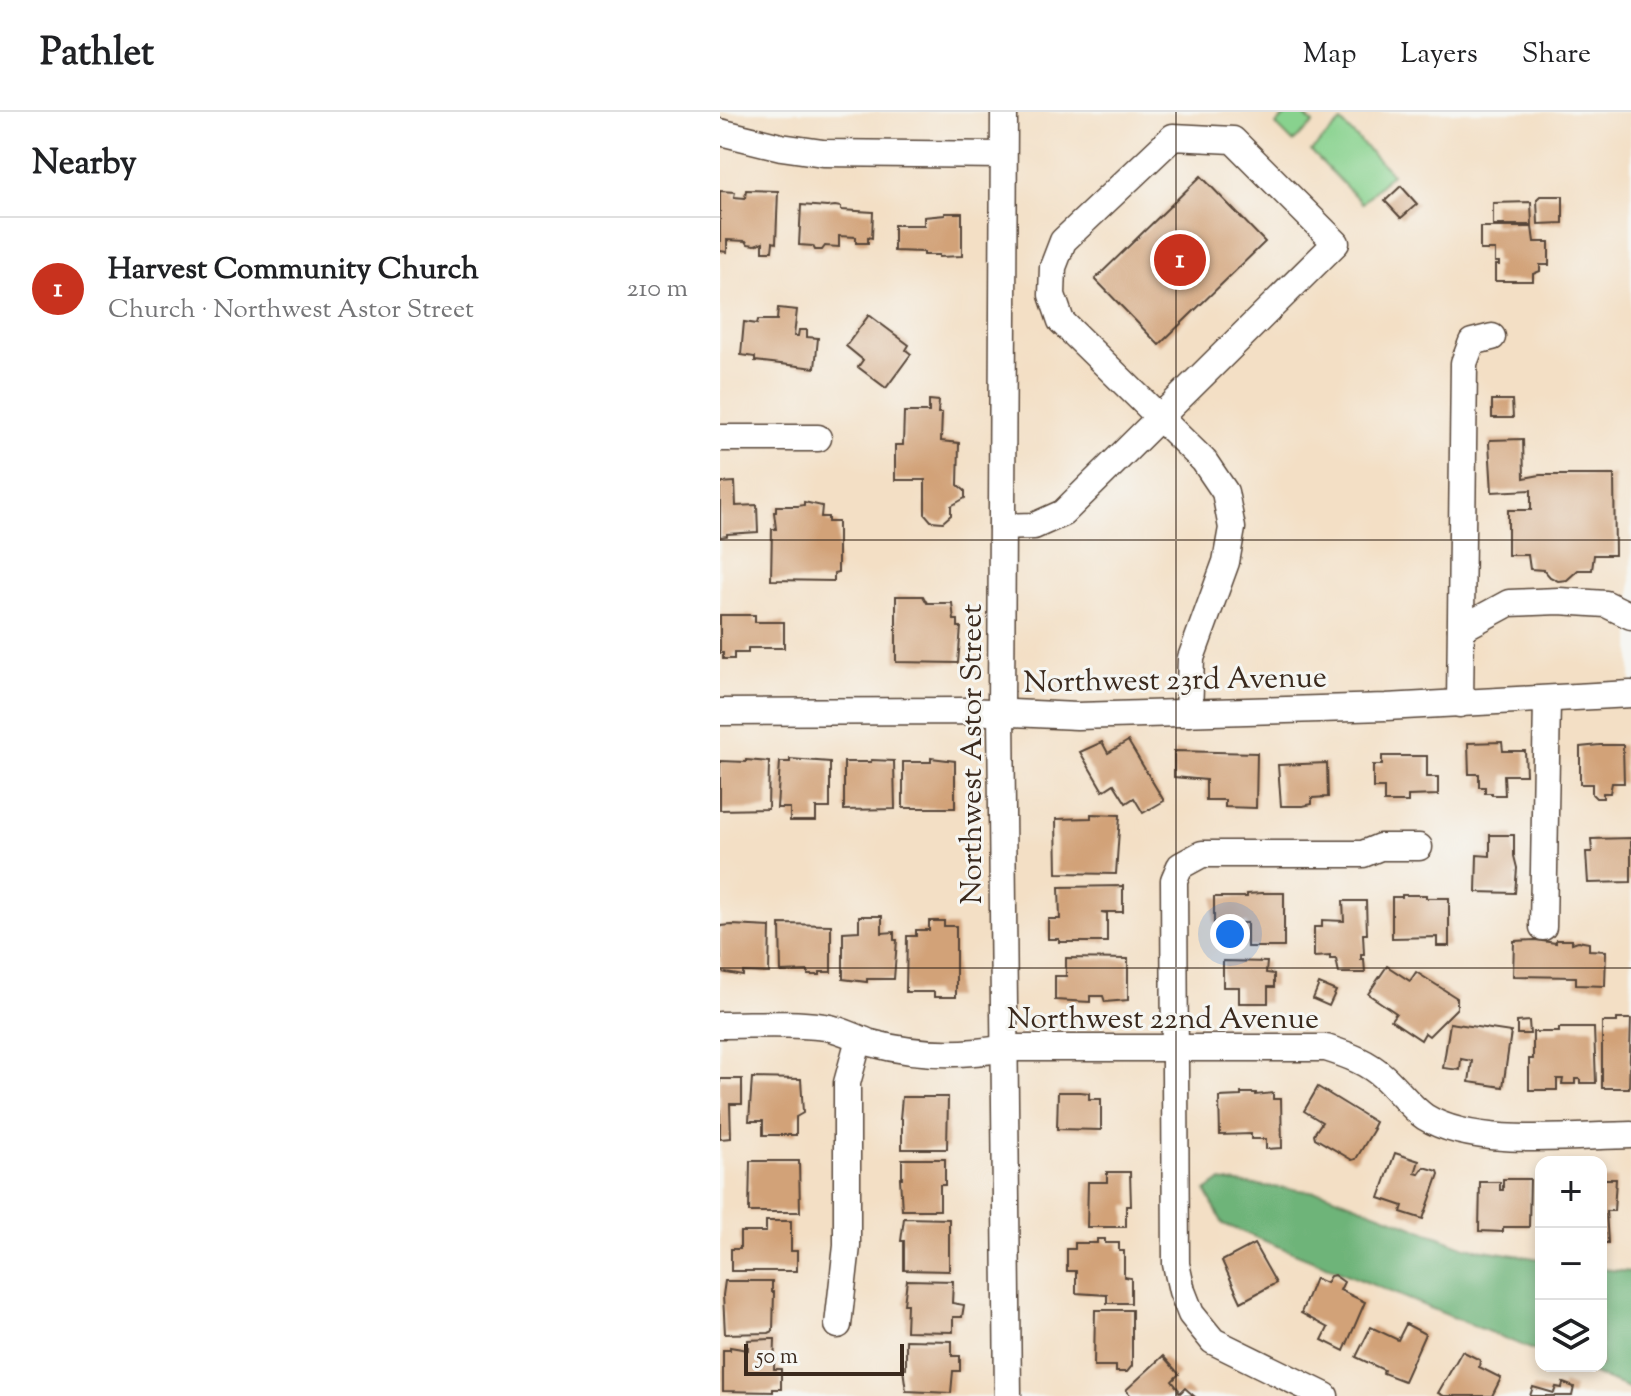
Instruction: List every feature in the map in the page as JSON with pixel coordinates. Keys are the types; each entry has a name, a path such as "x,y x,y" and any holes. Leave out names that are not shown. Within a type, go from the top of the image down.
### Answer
{"street":[{"name":"Northwest Astor Street","path":"1004,112 1001,713 1008,1396"},
{"path":"720,132 781,147 823,153 1003,155"},
{"path":"1002,527 1034,526 1063,513 1161,417 1336,243 1233,140 1173,137 1063,241 1053,267 1052,295 1061,321 1161,417 1204,461 1225,492 1232,528 1226,562 1191,658 1189,713"},
{"path":"1460,704 1464,363 1472,342 1492,337"},
{"path":"720,438 818,438"},
{"path":"1461,629 1509,603 1559,601 1606,604 1631,616"},
{"name":"Northwest 23rd Avenue","path":"720,712 1077,716 1460,704 1631,694"},
{"path":"1543,927 1547,700"},
{"path":"1325,1396 1213,1341 1191,1314 1182,1291 1176,1264 1174,880 1180,866 1202,854 1363,854 1380,847 1419,847"},
{"name":"Northwest 22nd Avenue","path":"720,1025 796,1024 828,1027 902,1050 969,1054 1006,1048 1326,1048 1357,1058 1382,1076 1423,1116 1455,1131 1490,1137 1631,1135"},
{"path":"838,1325 847,1246 847,1083 859,1039"}],"green space":[{"path":"1289,112 1301,112 1313,124 1293,142 1276,125"},
{"path":"1341,122 1392,174 1362,203 1311,151"},
{"path":"1220,1181 1326,1193 1465,1247 1535,1258 1535,1351 1223,1224 1206,1191"},
{"path":"1607,1270 1631,1272 1631,1389 1589,1372 1607,1372"}],"building":[{"path":"1201,176 1265,242 1159,345 1095,279"},
{"path":"1401,186 1417,204 1401,218 1385,201"},
{"path":"746,190 778,191 776,243 773,242 772,251 763,251 763,242 755,245 727,240 727,252 720,251 720,191 735,192 734,197 745,198"},
{"path":"1540,196 1563,196 1563,223 1538,224 1537,199"},
{"path":"1531,202 1532,225 1493,225 1493,203"},
{"path":"801,205 873,212 872,238 868,237 868,243 856,243 856,237 839,236 839,247 825,246 822,250 799,245"},
{"path":"962,213 962,256 939,257 924,255 924,252 894,251 894,225 924,225 924,217"},
{"path":"1480,227 1532,227 1534,242 1549,242 1549,265 1540,265 1540,271 1533,274 1533,281 1495,281 1495,265 1499,262 1495,262 1495,250 1480,250"},
{"path":"778,308 797,310 794,336 798,336 799,330 807,330 807,337 818,338 815,368 755,361 755,357 741,355 744,322 757,324 758,320 777,320"},
{"path":"869,315 909,345 906,350 911,354 886,388 858,367 863,360 846,346"},
{"path":"929,400 939,401 941,441 959,443 958,485 965,491 965,498 951,506 951,515 943,522 931,521 925,514 925,480 895,480 895,445 903,445 904,412 929,412"},
{"path":"1492,400 1512,400 1513,418 1492,418"},
{"path":"1523,439 1524,478 1540,475 1614,475 1615,555 1594,555 1592,570 1578,570 1567,580 1558,581 1544,570 1530,569 1528,555 1508,555 1508,510 1531,510 1531,490 1492,492 1489,443 1490,440"},
{"path":"735,482 736,506 757,505 758,532 720,537 720,483"},
{"path":"804,502 822,506 821,517 828,517 828,522 838,522 838,572 834,573 834,581 771,580 772,529 776,529 776,506 798,506 804,505"},
{"path":"896,596 923,596 927,603 952,603 954,620 958,620 958,627 961,627 958,663 896,662"},
{"path":"720,615 755,615 755,622 784,622 784,648 748,648 748,653 734,653 734,659 723,659 723,653 720,653"},
{"path":"1128,741 1164,801 1143,813 1134,798 1126,803 1114,784 1103,791 1080,752 1102,742 1108,753"},
{"path":"1502,742 1503,751 1525,751 1526,775 1504,775 1505,795 1492,795 1485,793 1485,787 1479,787 1479,774 1469,774 1468,743"},
{"path":"1623,745 1624,783 1612,783 1610,793 1596,798 1592,794 1592,784 1580,784 1580,747"},
{"path":"1174,751 1257,753 1256,808 1225,807 1225,800 1206,800 1206,780 1174,777"},
{"path":"1382,756 1427,756 1427,777 1438,777 1438,795 1408,796 1408,802 1384,802 1384,788 1373,788 1373,765 1382,765"},
{"path":"931,758 955,761 955,808 903,808 903,762 931,762"},
{"path":"790,759 830,762 830,808 816,808 816,821 790,821 790,808 777,808 780,762 790,762"},
{"path":"720,761 769,762 768,809 720,810"},
{"path":"894,761 895,809 844,810 844,762"},
{"path":"1327,763 1328,797 1312,798 1312,804 1303,806 1281,806 1278,765"},
{"path":"1091,814 1120,815 1116,874 1057,873 1056,819 1091,818"},
{"path":"1490,835 1514,835 1517,868 1515,893 1476,892 1477,855 1490,856"},
{"path":"1631,838 1631,882 1588,883 1586,852 1592,852 1591,839"},
{"path":"1123,886 1123,912 1101,912 1107,913 1107,942 1059,942 1059,939 1048,939 1048,919 1060,919 1059,887"},
{"path":"1284,893 1284,947 1247,947 1247,923 1214,923 1214,897"},
{"path":"1392,897 1449,898 1449,946 1437,946 1437,937 1392,938"},
{"path":"1343,901 1366,901 1367,934 1363,934 1364,954 1361,954 1365,973 1339,973 1336,959 1330,959 1330,956 1314,957 1314,927 1322,927 1322,920 1344,921"},
{"path":"859,916 882,916 882,933 894,932 894,940 897,940 894,979 867,979 867,982 843,979 843,932 859,931"},
{"path":"929,921 944,921 944,926 956,926 956,997 934,997 934,992 906,992 907,936 916,936 916,930 929,930"},
{"path":"780,924 831,925 831,972 808,975 808,971 781,972"},
{"path":"720,926 770,927 769,973 743,972 743,976 721,972"},
{"path":"1556,940 1572,940 1572,943 1589,943 1589,950 1606,951 1605,986 1576,985 1576,977 1513,976 1514,941 1556,943"},
{"path":"1066,958 1128,959 1128,1000 1105,1002 1103,996 1090,996 1090,1002 1055,1000 1055,976 1066,976"},
{"path":"1223,961 1267,962 1266,973 1274,974 1274,987 1268,987 1268,1003 1239,1003 1239,987 1223,987"},
{"path":"1387,966 1410,981 1416,972 1457,998 1457,1008 1429,1036 1425,1033 1421,1040 1391,1020 1396,1013 1368,994"},
{"path":"1319,984 1336,991 1329,1006 1313,999"},
{"path":"1617,1019 1631,1019 1629,1088 1602,1088 1602,1022 1617,1022"},
{"path":"1529,1021 1530,1034 1517,1034 1517,1022"},
{"path":"1450,1023 1511,1032 1503,1087 1469,1082 1472,1061 1461,1059 1460,1070 1443,1068"},
{"path":"1559,1028 1594,1028 1596,1083 1580,1083 1580,1079 1575,1079 1575,1084 1562,1084 1563,1079 1557,1079 1557,1090 1529,1090 1533,1032 1559,1032"},
{"path":"752,1078 801,1079 803,1113 796,1117 796,1135 763,1135 763,1121 749,1121"},
{"path":"720,1079 742,1079 742,1104 730,1104 731,1138 720,1139"},
{"path":"1318,1087 1375,1122 1356,1159 1352,1160 1315,1138 1314,1134 1322,1122 1304,1111"},
{"path":"1058,1092 1089,1093 1089,1099 1101,1099 1101,1130 1057,1129"},
{"path":"1241,1093 1273,1093 1273,1099 1281,1099 1282,1148 1266,1149 1266,1139 1251,1139 1251,1134 1220,1135 1219,1097 1241,1096"},
{"path":"902,1097 948,1097 947,1149 902,1149"},
{"path":"1395,1153 1419,1161 1415,1173 1419,1174 1424,1167 1438,1171 1423,1219 1401,1212 1403,1206 1379,1198"},
{"path":"902,1159 945,1159 945,1185 940,1185 940,1210 902,1210"},
{"path":"750,1161 799,1161 800,1212 749,1212"},
{"path":"1107,1172 1130,1172 1131,1206 1126,1206 1126,1227 1087,1227 1088,1182 1107,1182"},
{"path":"1503,1179 1530,1179 1529,1227 1503,1227 1503,1232 1479,1231 1480,1182 1500,1182 1500,1190 1503,1190"},
{"path":"1607,1179 1616,1179 1614,1211 1607,1211"},
{"path":"904,1218 949,1219 949,1271 904,1270 904,1241 901,1241"},
{"path":"766,1221 791,1221 791,1251 797,1251 797,1271 731,1271 731,1249 740,1249 740,1232 766,1232"},
{"path":"1097,1239 1105,1239 1105,1243 1119,1243 1119,1251 1124,1251 1124,1277 1131,1278 1131,1303 1107,1303 1107,1295 1076,1293 1076,1271 1067,1271 1067,1249 1075,1249 1075,1243 1097,1243"},
{"path":"1254,1244 1276,1283 1241,1302 1222,1261"},
{"path":"1334,1275 1344,1282 1340,1290 1365,1302 1344,1351 1322,1340 1328,1328 1301,1313 1315,1278 1326,1283"},
{"path":"907,1280 953,1281 952,1303 964,1305 962,1317 953,1317 953,1332 906,1331 907,1304 904,1304"},
{"path":"725,1281 772,1281 773,1331 725,1334"},
{"path":"1095,1310 1132,1310 1132,1366 1127,1372 1116,1372 1116,1366 1094,1366"},
{"path":"1406,1324 1425,1334 1404,1381 1356,1357 1371,1327 1398,1340"},
{"path":"775,1339 774,1369 781,1369 781,1389 773,1389 773,1392 723,1391 723,1350 730,1350 730,1347 748,1350 748,1340"},
{"path":"906,1340 952,1341 952,1356 960,1356 960,1371 953,1371 951,1393 906,1391 903,1369 906,1369"},
{"path":"1462,1351 1480,1360 1479,1367 1501,1378 1492,1396 1444,1396 1438,1393"},
{"path":"1163,1356 1179,1374 1172,1381 1178,1391 1180,1393 1185,1388 1194,1396 1131,1396 1126,1390"},
{"path":"1563,1383 1574,1387 1572,1396 1530,1396 1533,1387 1554,1393 1556,1387 1562,1388"}],"place":[{"name":"Harvest Community Church","path":"1180,260"}]}
